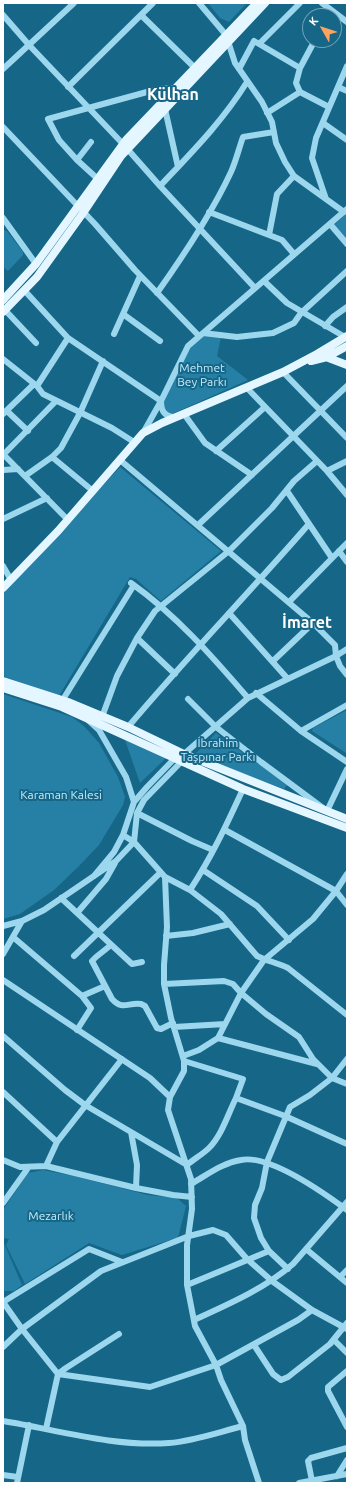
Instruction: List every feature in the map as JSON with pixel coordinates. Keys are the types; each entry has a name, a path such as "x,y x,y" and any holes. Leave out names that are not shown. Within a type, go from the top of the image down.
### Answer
{"main road":[{"path":"125,147 165,109 257,3"},
{"path":"4,311 37,277 100,181 125,147 194,67 265,3"},
{"path":"3,300 36,264 81,210"},
{"path":"3,588 68,520 143,433 175,417 284,372 346,338"},
{"path":"297,365 327,357 347,346"},
{"path":"317,354 347,365"},
{"path":"3,681 62,700 128,728 180,758 347,819"},
{"path":"3,688 62,707 180,758 243,788 347,828"}],"street":[{"path":"3,69 74,3"},
{"path":"68,87 152,3"},
{"path":"143,433 161,401 185,349 345,210 326,199 294,176 276,143 272,122 262,102 235,63 227,38 199,3"},
{"path":"259,44 300,3"},
{"path":"3,15 29,45 255,288"},
{"path":"141,15 194,67"},
{"path":"239,69 254,41 300,68"},
{"path":"311,48 300,68 296,83 300,92 330,107"},
{"path":"326,199 312,158 316,138 347,66"},
{"path":"160,186 210,134 233,105 247,82"},
{"path":"338,87 347,91"},
{"path":"100,181 77,160 60,140 48,119 89,109 158,88 175,88"},
{"path":"267,113 300,92"},
{"path":"165,109 178,167"},
{"path":"323,123 347,140"},
{"path":"3,127 81,210 140,276 201,334 237,337 273,333 294,322 301,313 347,271"},
{"path":"157,293 200,229 231,171 243,137 274,132"},
{"path":"77,160 92,142"},
{"path":"269,235 277,194 294,176"},
{"path":"209,212 282,240 294,254"},
{"path":"4,222 36,264"},
{"path":"330,224 347,244"},
{"path":"114,334 140,276"},
{"path":"264,281 287,303 301,313 346,338"},
{"path":"24,290 68,338 161,401 162,411 167,416 175,417"},
{"path":"324,326 333,317 347,307"},
{"path":"4,311 36,343"},
{"path":"123,314 160,341"},
{"path":"28,431 5,412 35,385 68,338"},
{"path":"3,360 35,385 43,394 112,428 134,442"},
{"path":"25,476 52,457 61,448 80,413 103,361"},
{"path":"284,372 347,438"},
{"path":"198,525 347,386"},
{"path":"247,388 327,471 347,494"},
{"path":"56,401 28,431 3,454 68,520"},
{"path":"216,452 265,407"},
{"path":"184,414 205,443 216,452 252,475"},
{"path":"52,457 93,491"},
{"path":"120,460 313,623 335,645 336,656 340,666 347,675"},
{"path":"102,717 117,676 136,638 155,611 229,551 272,508 316,460"},
{"path":"327,471 347,461"},
{"path":"3,470 18,469"},
{"path":"287,491 308,525 332,558"},
{"path":"3,519 47,498"},
{"path":"128,728 200,644 262,579 308,525"},
{"path":"289,602 347,543"},
{"path":"339,551 347,562"},
{"path":"3,566 11,580"},
{"path":"62,700 132,584 187,629 248,698"},
{"path":"228,613 287,678"},
{"path":"273,661 313,623"},
{"path":"136,638 175,674"},
{"path":"94,876 114,852 123,835 134,802 147,787 248,698 287,678 336,656 347,649"},
{"path":"256,693 301,731 347,762"},
{"path":"188,699 216,726 260,762 327,811 347,769"},
{"path":"301,731 347,705"},
{"path":"85,718 99,730 109,746 126,777 134,802"},
{"path":"3,926 22,921 44,910 117,860 134,842 137,813 144,800 180,758"},
{"path":"190,890 225,830 243,788"},
{"path":"137,813 213,850"},
{"path":"225,830 336,892 347,905"},
{"path":"123,835 134,842 162,875 190,890 222,914 252,951 264,960 288,968 347,1014"},
{"path":"77,913 106,879 117,860"},
{"path":"202,870 257,906 289,940"},
{"path":"184,1059 218,1038 241,993 264,960 313,919 336,892 347,874"},
{"path":"74,956 162,875"},
{"path":"162,875 166,936 164,984 184,1059 184,1071 170,1098 168,1110 187,1165 191,1184 192,1209 187,1245 188,1285 195,1326 216,1365 221,1380 243,1426 245,1440 259,1483"},
{"path":"61,898 132,964 142,962"},
{"path":"3,954 22,921"},
{"path":"166,936 193,933 230,924"},
{"path":"14,937 82,996 91,1008 77,1030"},
{"path":"111,945 96,956 92,961 112,999 119,1006 138,1004 145,1006 157,1028 161,1029 174,1025 224,1024"},
{"path":"3,980 150,1078 170,1098"},
{"path":"164,984 224,981 233,984 241,993 266,1014 299,1037 312,1059 332,1078 347,1084"},
{"path":"82,996 105,986"},
{"path":"3,1036 85,1105 187,1165"},
{"path":"218,1038 319,1065"},
{"path":"46,1166 56,1142 122,1059"},
{"path":"184,1059 243,1079 236,1098 217,1137 212,1144 187,1165"},
{"path":"288,1269 269,1251 261,1238 254,1218 255,1205 262,1188 267,1162 290,1107 310,1095 332,1078 347,1059"},
{"path":"3,1092 56,1142"},
{"path":"236,1098 285,1116 347,1144"},
{"path":"131,1132 136,1165 136,1188"},
{"path":"191,1184 224,1165 242,1159 267,1162 302,1179 346,1206 288,1269 272,1281 227,1306 194,1320"},
{"path":"3,1160 20,1167 28,1168 46,1166 173,1196 192,1197"},
{"path":"3,1203 28,1168"},
{"path":"3,1347 22,1329 101,1271 188,1236 213,1230 226,1235 247,1260 272,1281 312,1310 346,1326 330,1344 288,1377 281,1380 273,1374 254,1345"},
{"path":"122,1262 89,1249 3,1302 22,1329 58,1374 150,1386 216,1365 298,1320 312,1310"},
{"path":"306,1249 347,1283"},
{"path":"188,1285 269,1251"},
{"path":"340,1278 347,1270"},
{"path":"46,1429 58,1374 119,1334"},
{"path":"334,1340 347,1353"},
{"path":"347,1371 328,1387 328,1391 347,1427"},
{"path":"3,1420 96,1439 124,1442 167,1443 184,1441 243,1426"},
{"path":"3,1475 18,1480 29,1425"},
{"path":"312,1481 308,1461 311,1458 347,1448"},
{"path":"337,1476 347,1460"},
{"path":"299,1483 347,1474"}],"green space":[{"path":"208,3 247,3 229,22 220,18"},
{"path":"347,213 347,240 334,225"},
{"path":"3,230 7,231 23,252 23,255 8,271 3,267"},
{"name":"Mehmet Bey Parkı","path":"203,335 221,337 217,356 248,380 174,413 168,412 162,404 189,347"},
{"path":"120,467 221,551 161,601 136,579 130,577 59,696 5,677 3,672 3,593"},
{"name":"Karaman Kalesi","path":"3,694 72,717 84,726 99,743 118,777 125,797 123,805 99,845 78,867 54,890 20,914 3,919"},
{"path":"347,710 346,753 312,731 313,728"},
{"name":"İbrahim Taşpınar Parkı","path":"216,733 287,785 284,789 194,755"},
{"path":"125,740 166,758 140,783"},
{"name":"Mezarlık","path":"43,1170 74,1176 148,1195 177,1198 186,1206 179,1234 177,1238 122,1255 89,1243 25,1284 6,1245 9,1239 3,1238 3,1208 28,1173"},
{"path":"3,1241 22,1285 14,1291 3,1291"}],"district":[{"name":"Külhan","path":"173,95"},
{"name":"İmaret","path":"307,623"}]}
